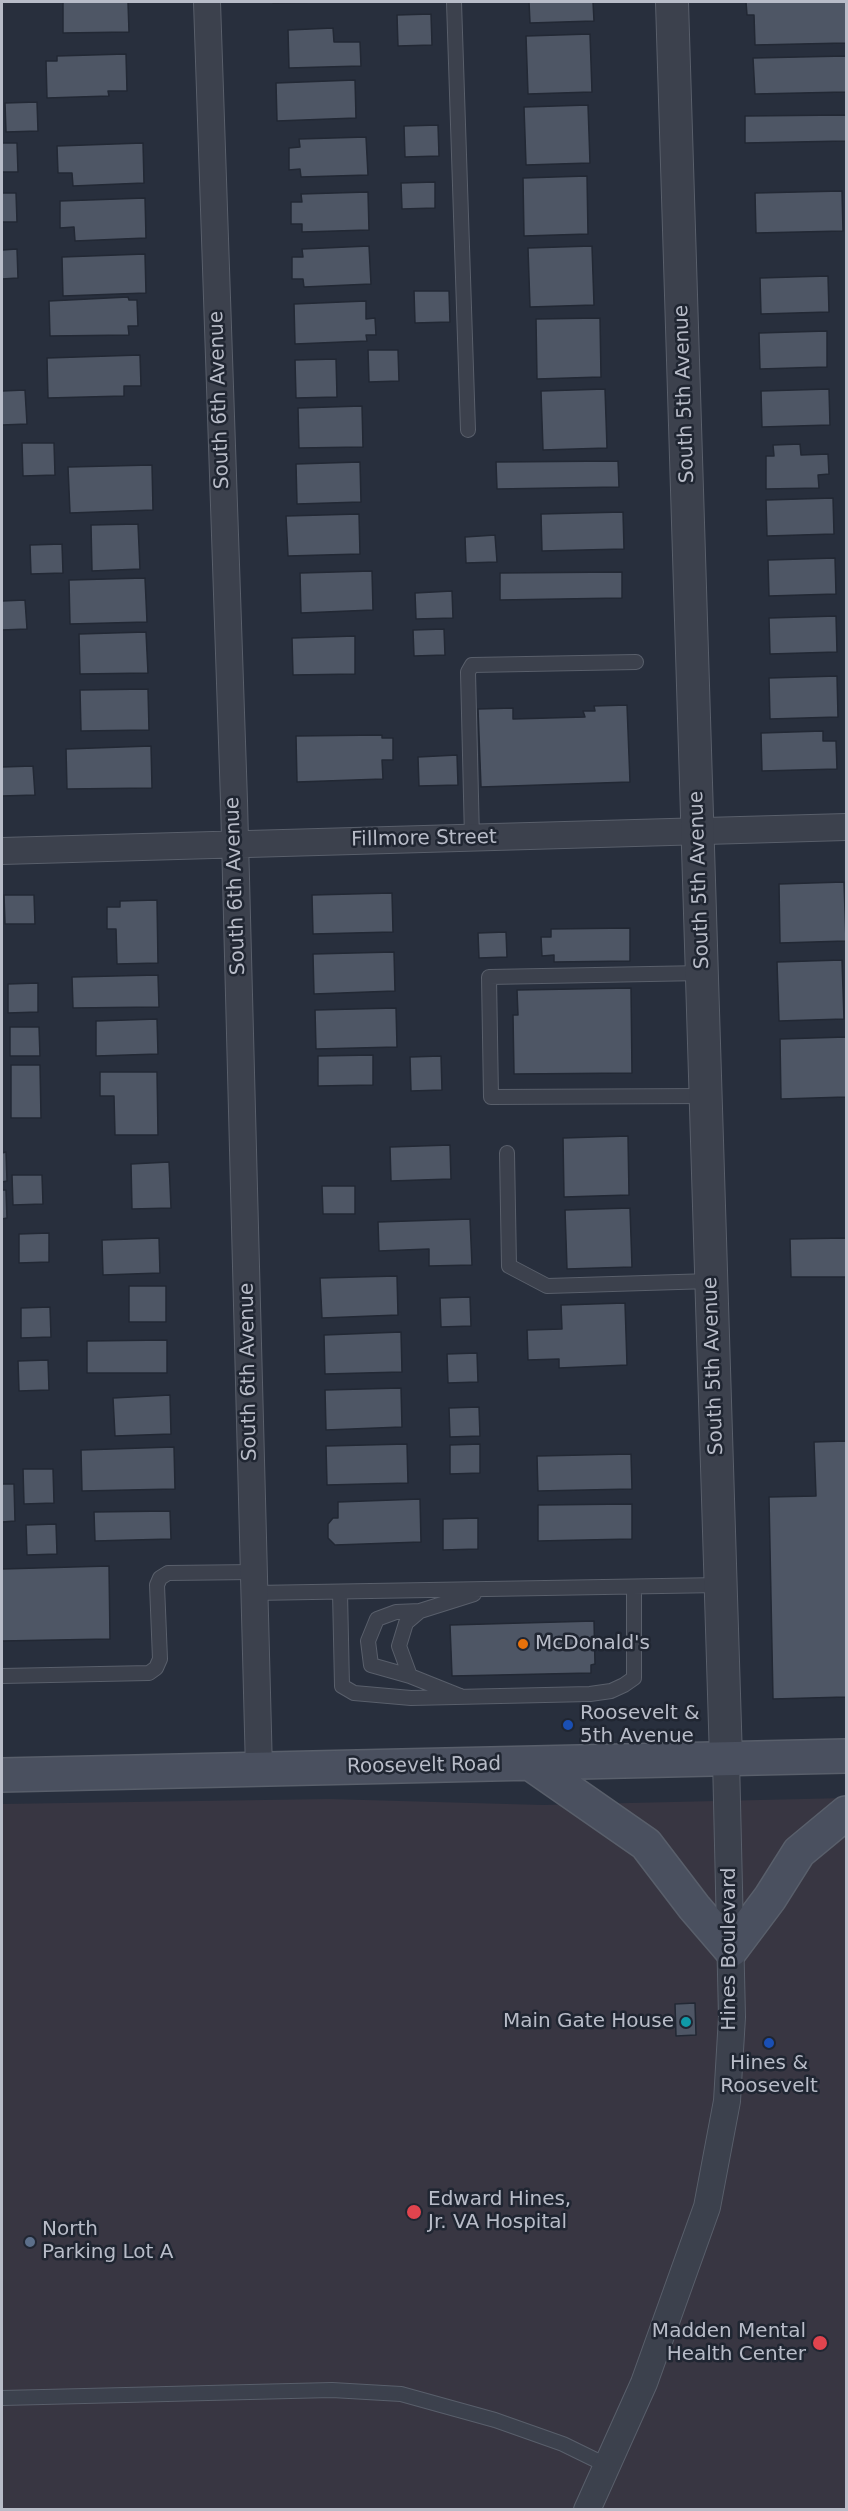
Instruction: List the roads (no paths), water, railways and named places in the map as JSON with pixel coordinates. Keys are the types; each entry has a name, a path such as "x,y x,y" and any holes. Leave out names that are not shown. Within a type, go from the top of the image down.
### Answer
{"main road":[{"name":"Roosevelt Road","path":"2,1775 846,1756"},
{"path":"531,1764 646,1844 694,1907 731,1950 770,1898 798,1852 846,1813"}],"street":[{"name":"South 6th Avenue","path":"207,2 235,844 259,1770"},
{"name":"South 5th Avenue","path":"672,2 726,1759"},
{"name":"Fillmore Street","path":"2,851 846,827"},
{"name":"Hines Boulevard","path":"587,2510 644,2383 707,2208 727,2101 732,2017 726,1759"}],"lane":[{"path":"454,2 468,430"},
{"path":"472,838 468,672 472,665 636,662"},
{"path":"703,973 489,977 491,1097 706,1096"},
{"path":"507,1153 509,1266 547,1286 711,1281"},
{"path":"2,1676 149,1673 156,1668 160,1659 157,1585 160,1578 168,1573 254,1592 720,1585"},
{"path":"340,1592 342,1686 346,1691 411,1698 590,1694 611,1691 624,1685 633,1678 634,1587"},
{"path":"463,1697 410,1676 371,1665 368,1641 377,1619 396,1612 420,1611 490,1589"},
{"path":"410,1676 399,1646 406,1623 420,1611"},
{"path":"2,2398 332,2390 401,2394 495,2420 563,2444 606,2465"}],"place":[{"name":"McDonald's","path":"523,1644"},
{"name":"Roosevelt & 5th Avenue","path":"568,1725"},
{"name":"Main Gate House","path":"686,2022"},
{"name":"Hines & Roosevelt","path":"769,2043"},
{"name":"Edward Hines, Jr. VA Hospital","path":"414,2212"},
{"name":"North Parking Lot A","path":"30,2242"},
{"name":"Madden Mental Health Center","path":"820,2343"}]}
